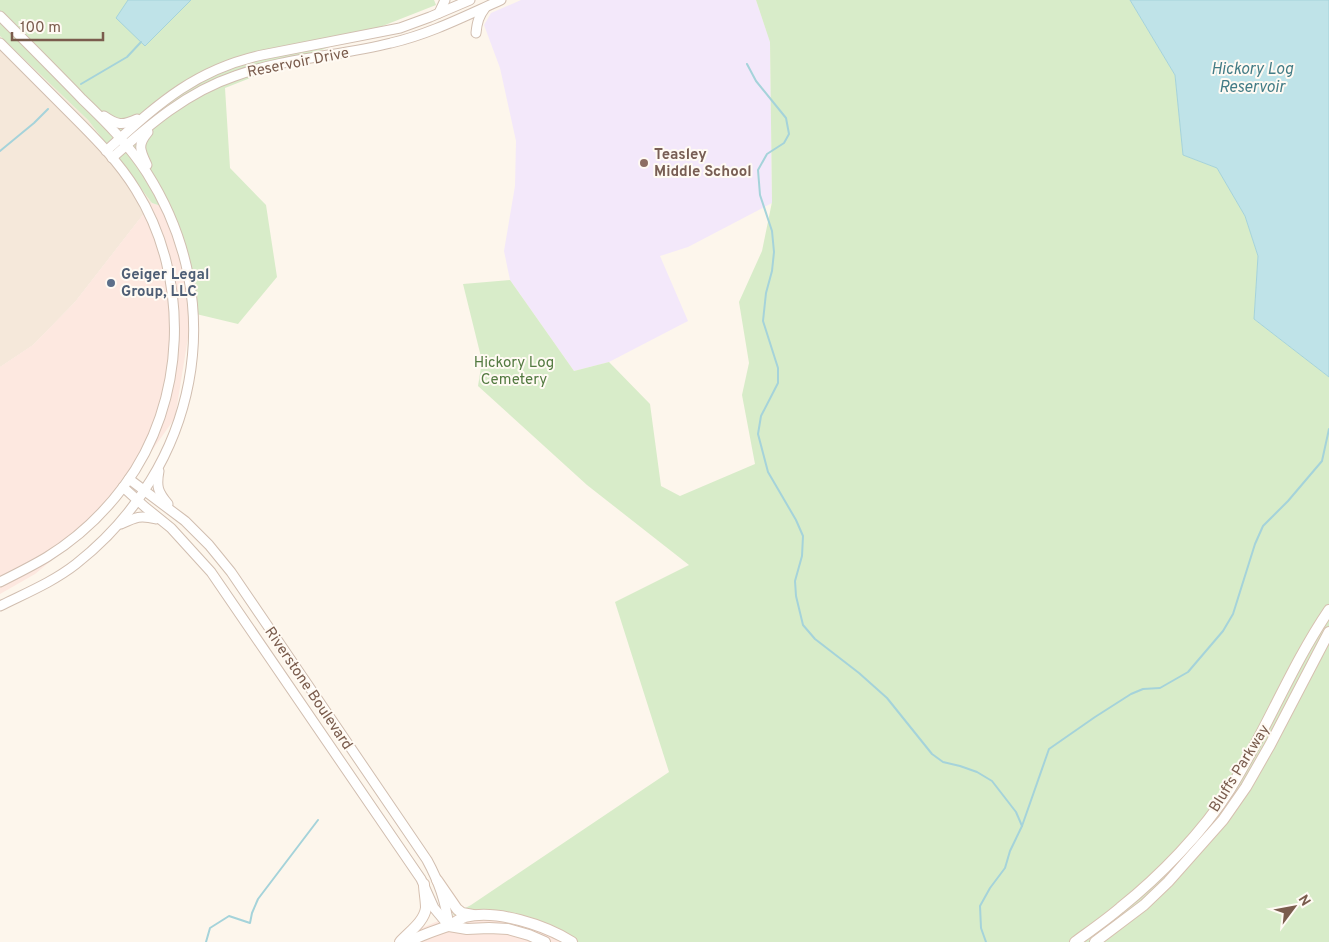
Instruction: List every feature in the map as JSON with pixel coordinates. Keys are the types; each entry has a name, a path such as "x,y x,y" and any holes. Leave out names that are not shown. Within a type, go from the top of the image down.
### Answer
{"main road":[{"name":"Bluffs Parkway","path":"1075,942 1120,909 1159,874 1200,830 1234,783 1255,747 1314,632 1329,610"},
{"name":"Bluffs Parkway","path":"1095,942 1144,905 1168,882 1223,820 1246,787 1270,745 1329,632"},
{"path":"1287,685 1298,692"},
{"path":"437,880 457,910 462,913 478,916"},
{"path":"400,942 420,921 424,914 426,907 424,884"},
{"path":"408,942 449,926 464,917 478,916 506,917 539,926 572,942"},
{"path":"449,926 466,930 489,928 508,930 529,935 545,942"}],"street":[{"path":"439,14 445,0"},
{"name":"Reservoir Drive","path":"124,142 149,113 192,81 211,72 262,55 400,28 470,0"},
{"name":"Reservoir Drive","path":"109,155 124,142 195,93 219,81 265,67 401,41 432,30 501,0"},
{"path":"476,33 479,16 486,6"},
{"path":"0,16 124,142 142,164 159,193"},
{"path":"0,43 109,155 136,188 158,236 168,268 175,322 171,377 161,416 146,453 129,479 99,515 70,541 36,563 0,582"},
{"path":"89,106 119,124 128,124 149,113"},
{"path":"0,606 45,584 66,571 93,550 114,528 144,491 161,463 174,434 185,400 191,368 194,323 191,289 178,234 140,147 141,140 157,120"},
{"path":"161,463 157,487 160,495 178,516"},
{"name":"Riverstone Boulevard","path":"129,479 191,527 231,572 426,860 437,880 446,906 449,926"},
{"name":"Riverstone Boulevard","path":"123,487 187,545 211,572 424,884 434,908 449,926"},
{"path":"114,528 136,516 146,516 161,520"}],"shaded area":[{"name":"Teasley Middle School","path":"521,0 756,0 770,41 772,203 688,247 660,256 688,321 609,362 574,371 510,280 504,251 515,186 516,141 500,68 484,25 491,13"},
{"path":"0,36 88,120 152,203 75,302 33,345 0,367"},
{"path":"152,203 167,208 184,253 192,313 175,418 106,515 35,574 0,594 0,367 33,345 75,302"},
{"path":"452,915 514,919 563,942 395,942 401,937"}],"green space":[{"path":"0,0 434,0 436,5 225,88 230,168 266,205 277,277 238,324 192,313 184,253 167,208 152,203 88,120 0,36"},
{"name":"Hickory Log Cemetery","path":"756,0 1130,0 1175,75 1183,155 1217,168 1245,216 1258,256 1254,319 1329,377 1329,942 563,942 514,919 452,915 471,905 669,772 615,602 689,565 587,485 478,386 482,361 463,284 510,280 574,371 609,362 650,404 661,486 680,496 755,464 742,395 749,363 739,302 762,251 772,202 770,42"}],"water":[{"path":"128,0 191,0 145,46 116,18"},
{"name":"Hickory Log Reservoir","path":"1130,0 1329,0 1329,377 1254,319 1258,256 1245,216 1217,168 1183,155 1175,75"}],"waterway":[{"path":"81,84 127,57 141,42"},
{"path":"747,64 756,81 786,118 789,134 784,143 767,154 758,170 760,195 772,231 774,252 763,321 778,368 778,383 761,416 758,434 768,472 796,520 803,536 802,556 795,581 796,596 803,625 815,639 859,673 887,698 932,754 943,762 977,772 992,781 1016,812 1022,826"},
{"path":"0,151 48,109"},
{"path":"986,942 981,928 980,906 990,888 1005,868 1049,749 1131,694 1143,689 1160,688 1188,672 1223,631 1233,614 1255,544 1263,526 1288,501 1322,461 1329,429"},
{"path":"206,942 210,928 229,916 250,923 258,899 318,820"}],"place":[{"name":"Teasley Middle School","path":"644,163"},
{"name":"Geiger Legal Group, LLC","path":"111,283"}]}
